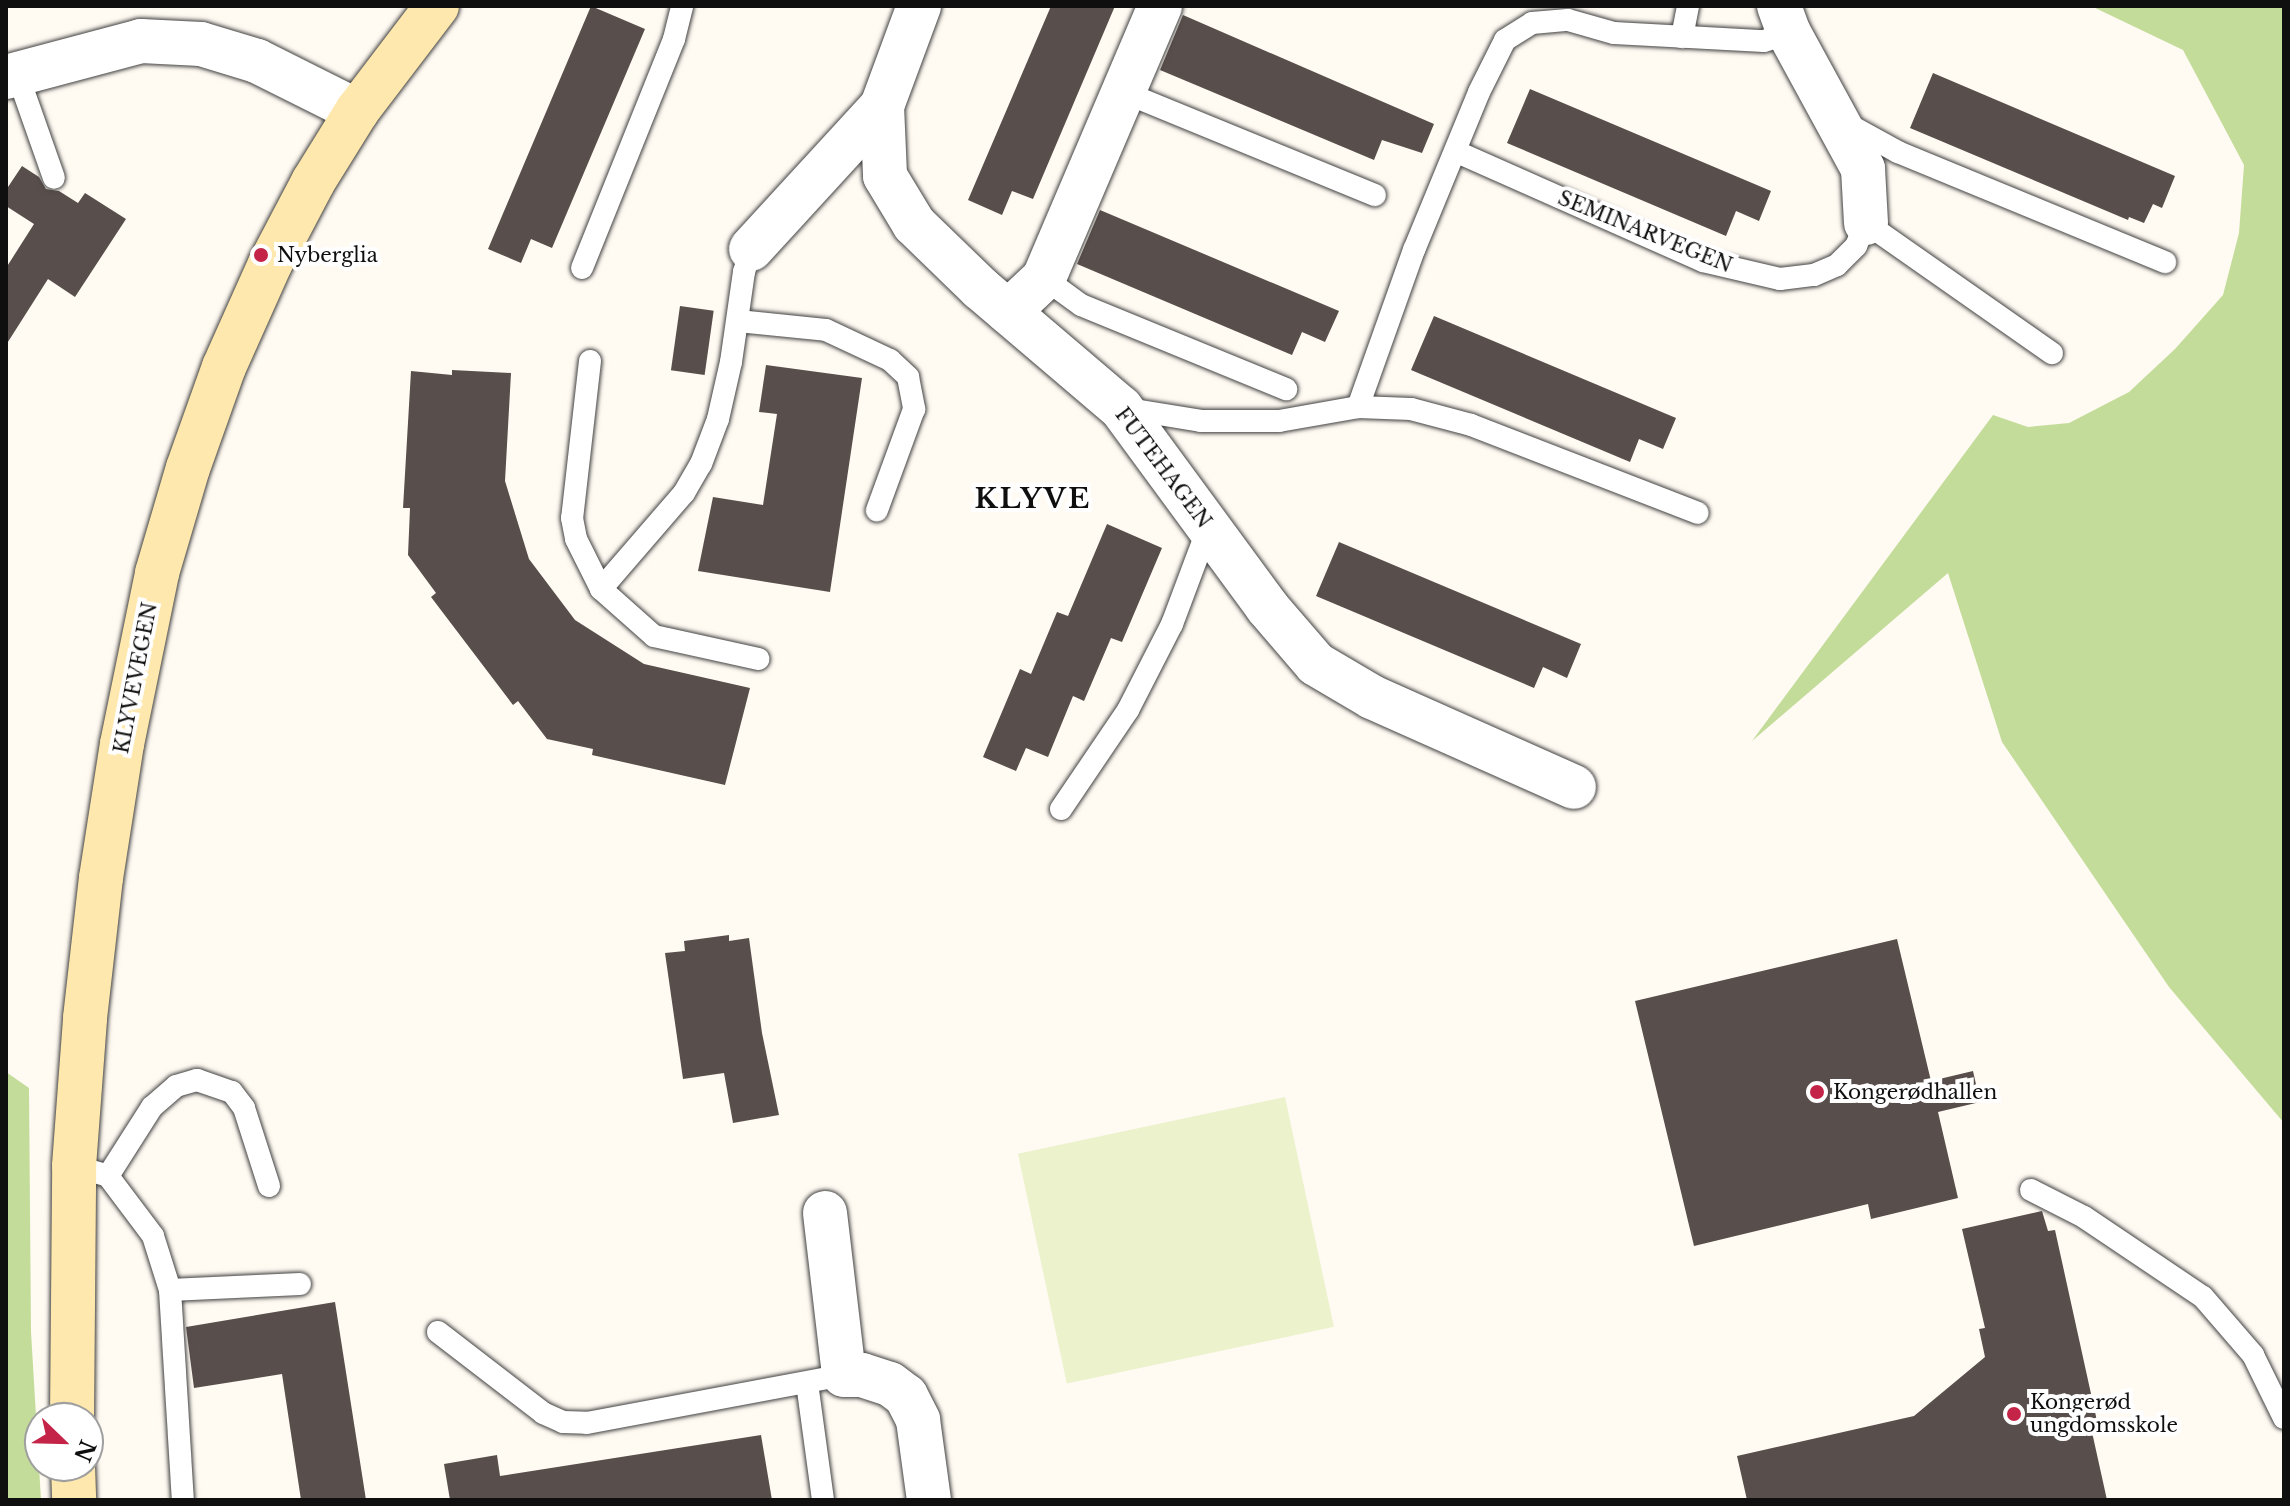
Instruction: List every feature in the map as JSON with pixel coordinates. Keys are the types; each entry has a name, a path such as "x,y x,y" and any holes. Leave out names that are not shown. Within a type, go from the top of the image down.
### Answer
{"main road":[{"name":"KLYVEVEGEN","path":"73,1402 91,1171 101,878 122,744 157,573 188,468 224,367 270,264 313,182 357,111 437,6"}],"street":[{"name":"FUTEHAGEN","path":"919,6 882,106 885,176 914,224 1080,377 1121,408 1267,607 1316,664 1372,697 1574,787"},
{"path":"1008,312 1044,278 1126,93 1160,6"},
{"path":"1784,20 1863,169 1866,223"},
{"path":"12,75 141,41 201,44 257,61 357,111"},
{"path":"751,249 882,106"},
{"path":"825,1213 825,1379 862,1375 890,1384 906,1396 918,1420 929,1500"}],"lane":[{"path":"582,268 674,39 682,6"},
{"path":"1682,37 1688,6"},
{"path":"1358,407 1414,250 1457,152 1479,92 1505,40 1532,23 1568,20 1614,33 1764,41 1784,20"},
{"path":"12,75 54,178"},
{"path":"1126,93 1375,195"},
{"path":"1838,120 1898,152 2165,262"},
{"name":"SEMINARVEGEN","path":"1457,152 1703,261 1780,279 1814,275 1837,265 1856,246 1866,223"},
{"path":"1866,223 2052,353"},
{"path":"601,589 684,493 701,464 718,419 751,249"},
{"path":"1044,278 1081,305 1286,389"},
{"path":"738,321 826,330 890,360 908,377 914,409 877,510"},
{"path":"590,361 572,518 576,539 601,589 654,636 759,659"},
{"path":"1121,408 1201,421 1279,421 1358,407 1411,409 1471,425 1698,513"},
{"path":"1061,809 1128,710 1172,624 1208,528"},
{"path":"183,1500 170,1290 153,1236 91,1171 176,1086 197,1080 232,1092 244,1108 269,1186"},
{"path":"2031,1190 2084,1217 2203,1297 2253,1355 2284,1418"},
{"path":"170,1290 300,1284"},
{"path":"438,1332 543,1413 563,1422 587,1423 825,1379 823,1500"}],"green space":[{"path":"2091,6 2284,6 2284,1123 2169,987 2002,742 1948,573 1752,741 1993,415 2028,427 2069,423 2129,392 2175,349 2223,295 2239,233 2244,165 2183,50"},
{"path":"6,1072 29,1088 31,1332 35,1402 24,1402 24,1482 40,1482 41,1500 6,1500"},
{"path":"1285,1097 1334,1327 1067,1384 1018,1154"}],"building":[{"path":"591,6 645,29 552,248 531,239 521,263 488,249"},
{"path":"1051,6 1115,6 1033,199 1012,191 1002,215 968,200"},
{"path":"1183,15 1434,124 1422,153 1382,140 1374,160 1160,70"},
{"path":"1933,73 2175,176 2162,208 2153,204 2144,223 2129,217 2128,220 1910,128"},
{"path":"1530,89 1771,191 1759,221 1736,211 1726,236 1507,143"},
{"path":"22,166 39,177 46,189 59,191 78,203 85,193 126,219 75,297 48,279 6,345 6,268 34,224 6,206 6,190"},
{"path":"1100,210 1339,311 1325,342 1302,332 1292,355 1077,264"},
{"path":"680,306 714,311 705,375 671,370"},
{"path":"1434,316 1676,418 1663,449 1639,439 1630,462 1411,370"},
{"path":"766,365 862,378 830,592 698,571 713,497 763,505 777,414 759,412"},
{"path":"452,370 511,373 505,481 529,559 575,620 644,664 750,688 725,785 592,755 593,749 547,739 518,701 513,705 431,597 436,593 408,555 410,508 403,508 411,371 452,375"},
{"path":"1107,524 1162,548 1122,642 1111,638 1084,701 1073,696 1048,757 1026,748 1016,771 983,757 1020,669 1031,674 1057,612 1068,616"},
{"path":"1339,542 1581,644 1567,678 1543,667 1534,688 1316,596"},
{"path":"729,935 729,941 749,938 762,1033 779,1115 733,1123 724,1073 683,1079 665,953 685,951 684,941"},
{"name":"Kongerødhallen","path":"1897,939 1931,1081 1973,1071 1980,1102 1938,1112 1958,1198 1871,1219 1868,1204 1694,1246 1635,1001"},
{"path":"2042,1211 2048,1231 2055,1230 2097,1421 2090,1423 2107,1500 1747,1500 1737,1456 1914,1416 1985,1357 1979,1329 1985,1328 1962,1229"},
{"path":"335,1302 366,1500 301,1500 282,1374 194,1388 186,1327"},
{"path":"761,1435 772,1500 450,1500 444,1464 497,1455 500,1476"}],"place":[{"name":"Nyberglia","path":"261,255"},
{"name":"Kongerødhallen","path":"1817,1092"},
{"name":"Kongerød ungdomsskole","path":"2014,1414"}],"district":[{"name":"KLYVE","path":"1033,499"}]}
